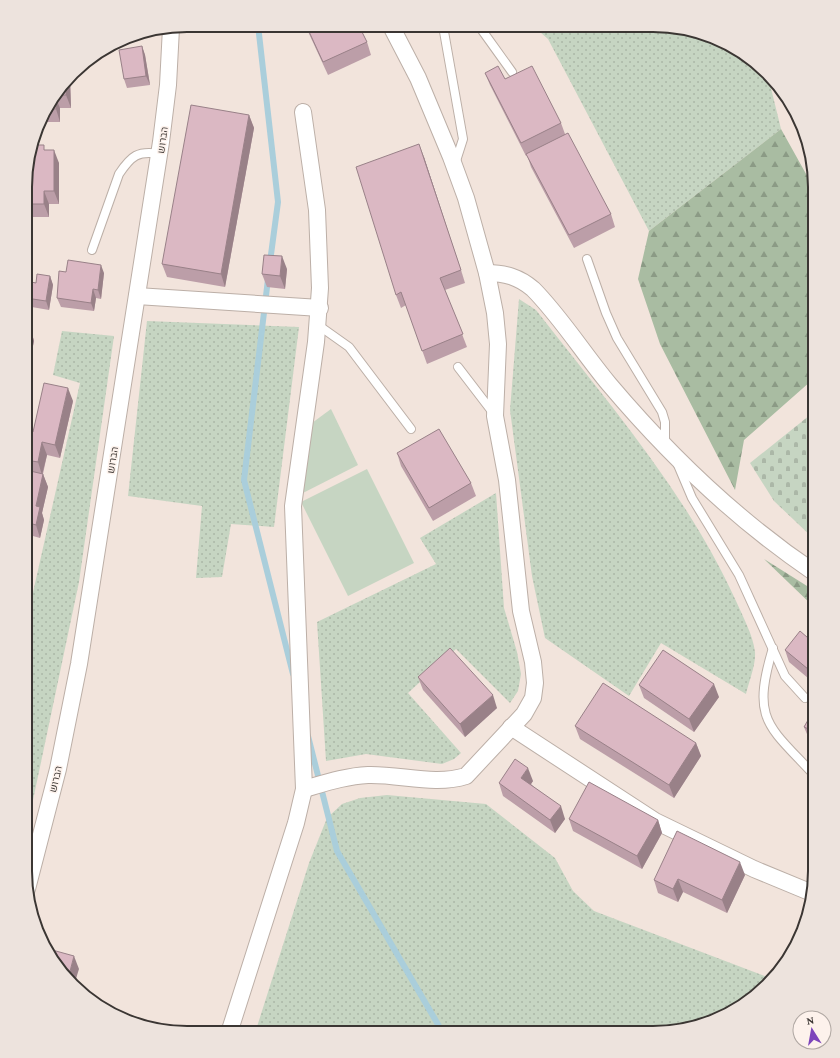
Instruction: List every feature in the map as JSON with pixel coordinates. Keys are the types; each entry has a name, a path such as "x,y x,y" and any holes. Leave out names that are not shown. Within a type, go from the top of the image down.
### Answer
{"street":[{"path":"304,789 343,778 368,775 427,780 454,780 466,776 524,714 533,698 535,683 534,662 521,611 507,480 496,416 498,344 495,313 487,272 477,233 455,166 418,78 394,32"},
{"name":"הברוש","path":"32,869 56,775 79,664 160,154 168,85 171,33"},
{"path":"231,1026 296,823 304,789 293,506 320,308 320,262 317,210 303,112"},
{"path":"487,272 508,274 523,281 533,289 610,384 668,448 751,525 808,568"},
{"path":"137,296 320,308"},
{"path":"512,727 655,822 754,869 807,890"}],"lane":[{"path":"444,32 463,139 455,166"},
{"path":"484,32 496,47 512,72"},
{"path":"92,250 119,174 126,163 137,155 146,151 160,154"},
{"path":"588,259 606,313 617,338 662,412 665,422 668,448 692,498 739,575 786,676 805,698"},
{"path":"318,325 349,347 411,429"},
{"path":"458,367 496,416"},
{"path":"773,648 764,684 762,701 765,717 773,730 808,768"}],"green space":[{"path":"540,32 663,32 703,40 739,58 763,77 771,87 781,129 649,231 548,39"},
{"path":"781,129 808,177 808,384 744,440 735,490 660,344 638,279 649,231"},
{"path":"519,299 536,310 618,414 670,486 716,561 745,620 754,646 754,662 746,694 661,643 629,696 545,638 532,576 510,410"},
{"path":"147,321 299,327 274,527 231,524 222,577 196,578 202,506 128,496"},
{"path":"62,331 114,336 79,582 32,805 32,597 80,383 53,375"},
{"path":"331,409 358,465 299,495 312,423"},
{"path":"808,417 808,533 774,501 750,463"},
{"path":"367,469 414,563 348,596 301,502"},
{"path":"496,493 504,608 517,652 521,674 518,691 510,703 456,649 408,693 461,753 454,759 442,764 366,754 326,761 317,622 436,564 420,538"},
{"path":"764,559 808,587 808,601"},
{"path":"387,795 486,804 555,858 573,891 594,911 766,977 739,1000 721,1010 693,1021 663,1026 257,1026 309,863 327,818 342,804 360,798"}],"building":[{"path":"309,32 362,32 367,42 323,62"},
{"path":"142,46 146,76 124,79 119,50"},
{"path":"498,66 505,79 532,66 561,123 521,143 485,73"},
{"path":"191,105 249,115 221,274 162,264"},
{"path":"568,133 611,214 569,235 526,154"},
{"path":"419,144 461,270 440,278 463,334 422,351 401,292 396,295 356,167"},
{"path":"38,145 44,145 44,150 54,150 54,191 44,191 44,204 32,204 32,177"},
{"path":"264,255 282,256 280,276 262,274"},
{"path":"68,260 101,265 98,290 93,289 91,303 57,298 59,271 66,272"},
{"path":"37,274 50,276 46,301 32,299 32,282 36,283"},
{"path":"44,383 68,388 55,445 42,442 38,462 32,461 33,432"},
{"path":"439,429 471,483 429,508 397,453"},
{"path":"32,471 43,474 36,506 40,507 36,525 32,524"},
{"path":"800,631 808,638 808,669 785,650"},
{"path":"450,648 493,695 460,724 418,677"},
{"path":"663,650 714,684 689,719 639,685"},
{"path":"603,683 696,743 669,785 575,726"},
{"path":"808,720 808,729 804,727"},
{"path":"515,759 528,768 521,778 561,806 550,820 499,783"},
{"path":"589,782 658,820 637,856 569,819"},
{"path":"677,831 740,862 722,900 678,879 673,889 654,880"},
{"path":"54,951 74,956 70,972"}],"waterway":[{"path":"259,32 278,202 270,262"},
{"path":"268,279 244,480 293,674"},
{"path":"308,736 337,851 439,1026"}]}
